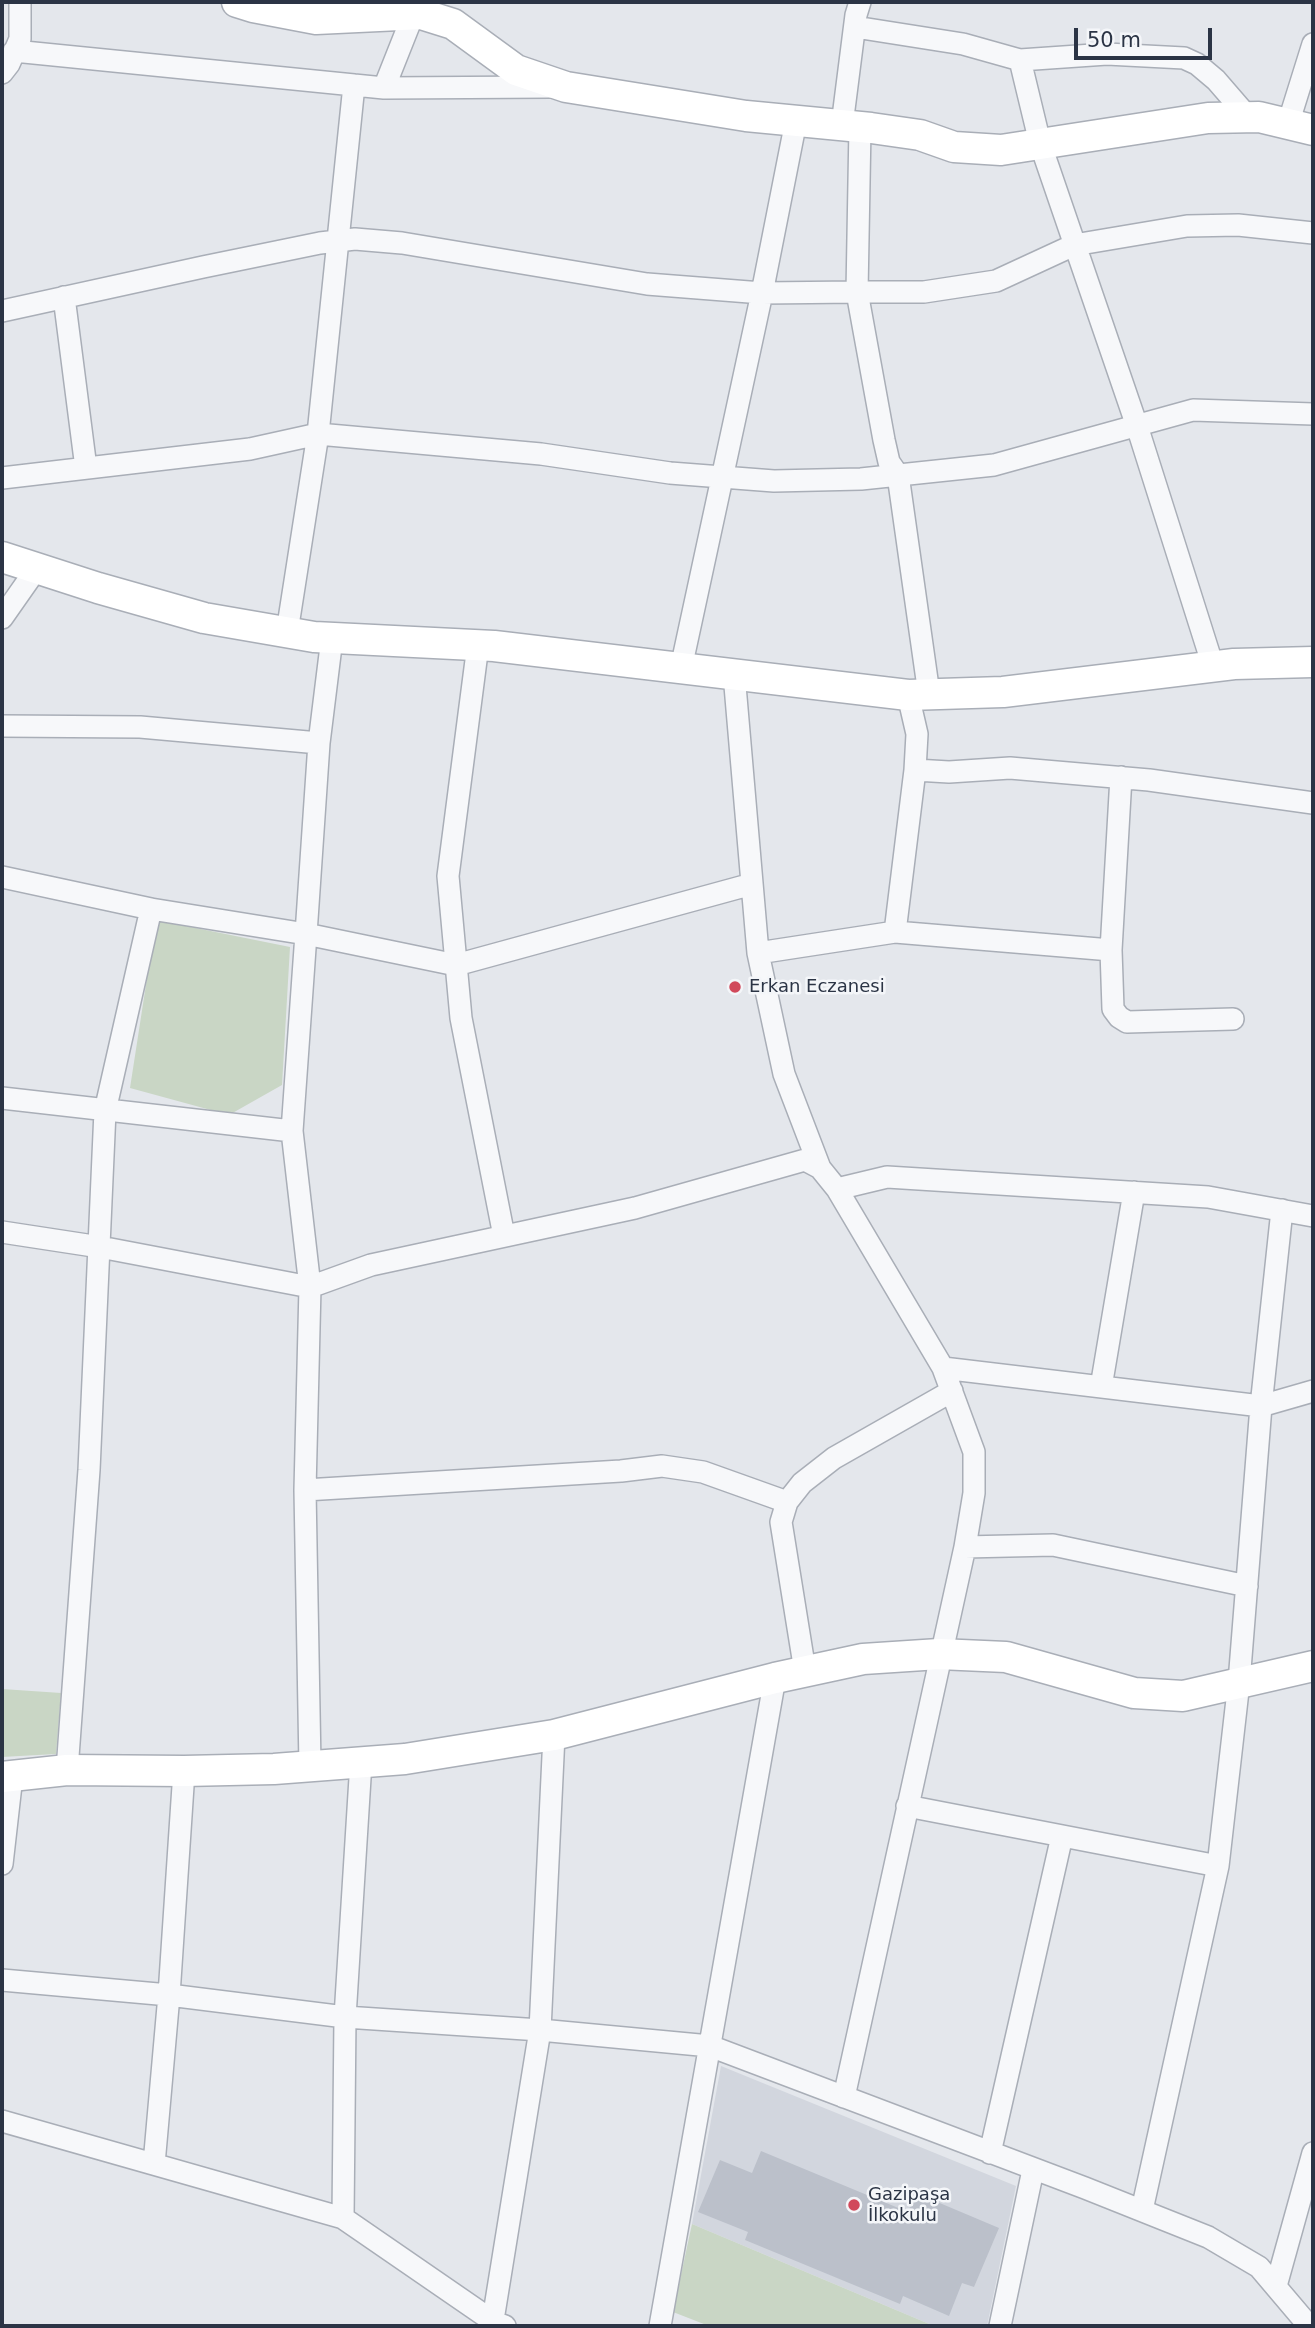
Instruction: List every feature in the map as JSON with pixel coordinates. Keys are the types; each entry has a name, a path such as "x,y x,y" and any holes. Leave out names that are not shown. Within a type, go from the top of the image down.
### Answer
{"street":[{"path":"2,73 20,39 20,2"},
{"path":"237,2 316,19 416,8 453,24 516,70 566,87"},
{"path":"860,2 855,27 851,126 857,292 884,440 889,462 898,475 918,694 915,771 895,932"},
{"path":"384,88 416,8"},
{"path":"855,27 963,44 1020,60 1107,54 1184,58 1197,64 1216,80 1248,117"},
{"path":"14,51 384,88 566,87 747,116 920,135 954,147 1001,150 1208,118 1259,117 1301,127 1313,44"},
{"path":"1020,60 1040,143 1137,426 1213,667"},
{"path":"287,632 318,434 354,85"},
{"path":"681,668 762,293 796,121"},
{"path":"2,311 203,267 355,239 402,243 647,284 762,293 924,292 996,281 1074,245 1187,226 1238,225 1313,233"},
{"path":"64,298 86,468"},
{"path":"2,478 250,449 318,434 541,454 670,473 774,481 861,479 995,465 1193,410 1313,414"},
{"path":"2,556 204,618 287,632 332,638 478,645 918,694 1003,692 1213,667 1313,662"},
{"path":"2,618 37,568"},
{"path":"310,1766 305,1490 310,1287 292,1131 319,743 332,638"},
{"path":"478,645 448,876 461,1018 505,1236"},
{"path":"734,674 758,953 784,1074 820,1168 837,1189 943,1368 974,1452 974,1493 965,1547 939,1654 844,2097"},
{"path":"2,726 141,727 319,743"},
{"path":"915,771 1010,768 1121,777 1293,798 1313,803"},
{"path":"1121,777 1111,950 1113,1009 1127,1022 1233,1019"},
{"path":"2,877 151,909 306,934 456,965 752,884"},
{"path":"67,1770 89,1470 106,1111 151,909"},
{"path":"758,953 895,932 1111,950"},
{"path":"2,1098 292,1131"},
{"path":"2,1232 310,1287 371,1265 635,1208 806,1160 820,1168"},
{"path":"837,1189 887,1177 1208,1197 1313,1216"},
{"path":"1101,1387 1134,1192"},
{"path":"1142,2210 1219,1866 1239,1682 1261,1406 1282,1210"},
{"path":"943,1368 1261,1406 1313,1391"},
{"path":"805,1671 781,1522 787,1502 802,1483 834,1458 952,1391"},
{"path":"305,1490 621,1471 662,1466 703,1472 787,1502"},
{"path":"965,1547 1053,1545 1247,1586"},
{"path":"2,1864 7,1777 67,1770 184,1771 405,1759 554,1735 863,1658 939,1654 1006,1657 1134,1693 1183,1696 1313,1665"},
{"path":"660,2326 775,1678"},
{"path":"2,2121 343,2218 497,2325 540,2030 554,1735"},
{"path":"343,2218 345,2017 361,1762"},
{"path":"154,2164 184,1771"},
{"path":"907,1806 1219,1866"},
{"path":"990,2153 1062,1836"},
{"path":"2,1980 169,1995 345,2017 540,2030 710,2046 1208,2237 1259,2267 1309,2326"},
{"path":"1276,2286 1313,2153"},
{"path":"1006,2325 1033,2170"}],"shaded area":[{"name":"Gazipaşa İlkokulu","path":"721,2066 1016,2186 987,2326 934,2326 692,2224"}],"green space":[{"path":"156,920 290,947 282,1085 229,1115 130,1088"},
{"path":"2,1689 61,1693 56,1754 2,1757"},
{"path":"692,2224 934,2326 709,2326 673,2312"}],"building":[{"path":"761,2151 908,2212 916,2193 999,2228 974,2287 962,2283 949,2316 903,2296 900,2304 745,2240 748,2232 698,2212 720,2160 752,2173"}],"place":[{"name":"Erkan Eczanesi","path":"735,987"},
{"name":"Gazipaşa İlkokulu","path":"854,2205"}]}
